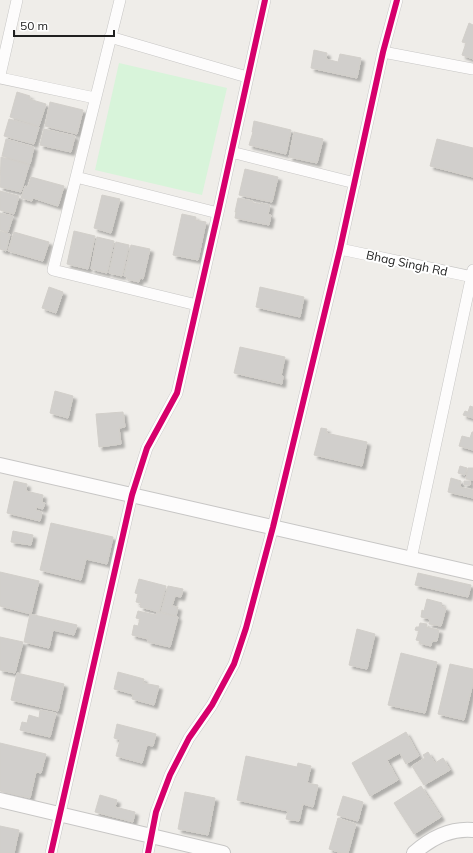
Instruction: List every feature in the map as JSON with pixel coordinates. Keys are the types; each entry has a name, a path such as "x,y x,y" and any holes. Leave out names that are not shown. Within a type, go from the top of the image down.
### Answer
{"street":[{"path":"17,0 0,77 95,98"},
{"path":"120,0 53,270 197,305"},
{"path":"51,853 132,495 148,448 177,393 265,0"},
{"path":"148,853 156,812 170,775 189,738 212,705 234,664 246,628 340,249 383,52 397,0"},
{"path":"110,37 247,77"},
{"path":"383,52 473,69"},
{"path":"231,152 355,183"},
{"path":"76,177 218,214"},
{"name":"Bhag Singh Rd","path":"340,249 472,274"},
{"path":"411,559 472,274"},
{"path":"0,468 132,495 473,572"},
{"path":"0,800 223,853"},
{"path":"414,853 426,842 441,835 457,830 471,829"}],"green space":[{"path":"119,63 227,88 202,195 95,170"}],"building":[{"path":"469,23 473,25 473,59 462,55 466,43 462,42"},
{"path":"314,50 327,53 326,59 338,62 340,54 361,58 357,78 311,68"},
{"path":"17,92 30,96 29,99 46,104 39,126 10,117"},
{"path":"50,102 83,110 77,134 45,126"},
{"path":"9,119 39,127 34,144 4,136"},
{"path":"254,121 291,130 286,154 249,145 253,132"},
{"path":"44,129 75,136 71,152 40,145"},
{"path":"294,132 323,139 317,163 289,157"},
{"path":"6,139 34,147 30,164 2,156"},
{"path":"437,139 473,148 473,177 430,166"},
{"path":"1,157 29,165 21,192 0,187"},
{"path":"245,169 278,177 272,202 239,195"},
{"path":"31,177 64,186 58,206 33,198 32,201 21,198 25,186 28,187"},
{"path":"0,191 19,196 14,214 0,210"},
{"path":"102,195 120,199 111,233 94,228"},
{"path":"238,198 253,201 253,203 270,205 268,215 271,215 269,225 235,218"},
{"path":"0,213 13,216 8,232 0,230"},
{"path":"182,214 196,217 195,220 206,222 198,260 173,255"},
{"path":"0,231 10,234 6,251 0,249"},
{"path":"74,231 95,236 88,269 67,264"},
{"path":"14,232 49,242 43,261 8,251"},
{"path":"97,237 114,241 107,273 91,269"},
{"path":"116,242 129,245 122,276 109,273"},
{"path":"131,245 150,249 143,279 140,278 139,282 127,279 127,277 124,276"},
{"path":"49,287 63,292 56,313 42,308"},
{"path":"260,287 304,297 300,317 256,307"},
{"path":"240,347 285,357 281,376 283,376 282,384 234,373"},
{"path":"55,391 73,396 68,418 50,413"},
{"path":"470,406 473,407 473,418 463,415 465,411 468,412"},
{"path":"123,412 125,427 119,428 121,444 99,447 96,414"},
{"path":"321,428 327,429 326,433 367,442 362,466 314,455"},
{"path":"472,432 473,450 459,446 462,436 470,438"},
{"path":"460,466 467,468 465,475 458,473"},
{"path":"468,468 473,468 473,480 466,479"},
{"path":"451,478 461,481 460,487 473,490 473,498 448,492"},
{"path":"14,481 27,484 26,491 43,495 42,502 45,503 43,509 36,507 36,510 42,512 40,521 7,513"},
{"path":"464,481 470,481 470,485 464,485"},
{"path":"51,523 113,537 107,564 86,559 81,580 40,570"},
{"path":"13,531 33,535 31,545 11,542"},
{"path":"0,572 39,581 31,614 0,606"},
{"path":"418,573 471,585 468,597 415,585"},
{"path":"139,579 166,586 159,612 140,607 141,603 136,602 138,594 135,593"},
{"path":"168,586 183,589 181,597 175,596 172,606 178,607 176,616 161,612"},
{"path":"427,599 442,603 441,606 446,608 441,626 429,624 430,619 421,617 422,610 424,611"},
{"path":"138,611 156,615 157,612 178,617 170,647 148,642 148,639 132,635 134,625 138,626 140,619 136,618"},
{"path":"30,614 77,625 74,635 53,630 49,648 24,642"},
{"path":"420,623 427,624 426,627 439,630 437,641 432,641 431,646 419,643 420,641 416,640 419,631 415,630 416,627 419,627"},
{"path":"357,629 375,634 367,669 349,665"},
{"path":"0,637 23,642 15,673 0,670"},
{"path":"401,653 437,662 425,713 388,705"},
{"path":"450,664 473,669 473,683 464,720 438,714"},
{"path":"118,672 144,679 143,683 159,686 154,705 132,699 133,694 114,689"},
{"path":"17,673 64,684 58,711 11,700"},
{"path":"40,710 56,713 50,737 20,730 22,722 27,723 29,715 39,718"},
{"path":"117,724 156,734 153,746 147,745 142,763 116,756 120,740 114,738"},
{"path":"406,732 419,756 406,764 400,753 387,760 398,780 370,796 352,763"},
{"path":"0,743 46,754 41,773 36,772 30,798 0,791"},
{"path":"428,752 435,763 443,758 450,770 424,785 412,766 425,758 423,755"},
{"path":"246,756 297,767 298,763 311,766 307,783 318,785 313,807 303,804 299,821 286,819 288,811 237,800"},
{"path":"421,786 441,817 414,834 394,803"},
{"path":"185,792 215,798 208,835 178,829"},
{"path":"100,795 117,800 115,807 135,812 133,822 95,812"},
{"path":"343,796 363,802 358,821 337,815"},
{"path":"338,818 356,824 348,853 341,853 329,849"},
{"path":"0,826 19,830 14,853 0,853"}],"cycle path":[{"path":"51,853 132,495 147,448 177,393 265,0"},
{"path":"148,853 156,812 170,775 189,738 212,705 234,664 246,628 273,527 340,249 383,52 397,0"}]}
